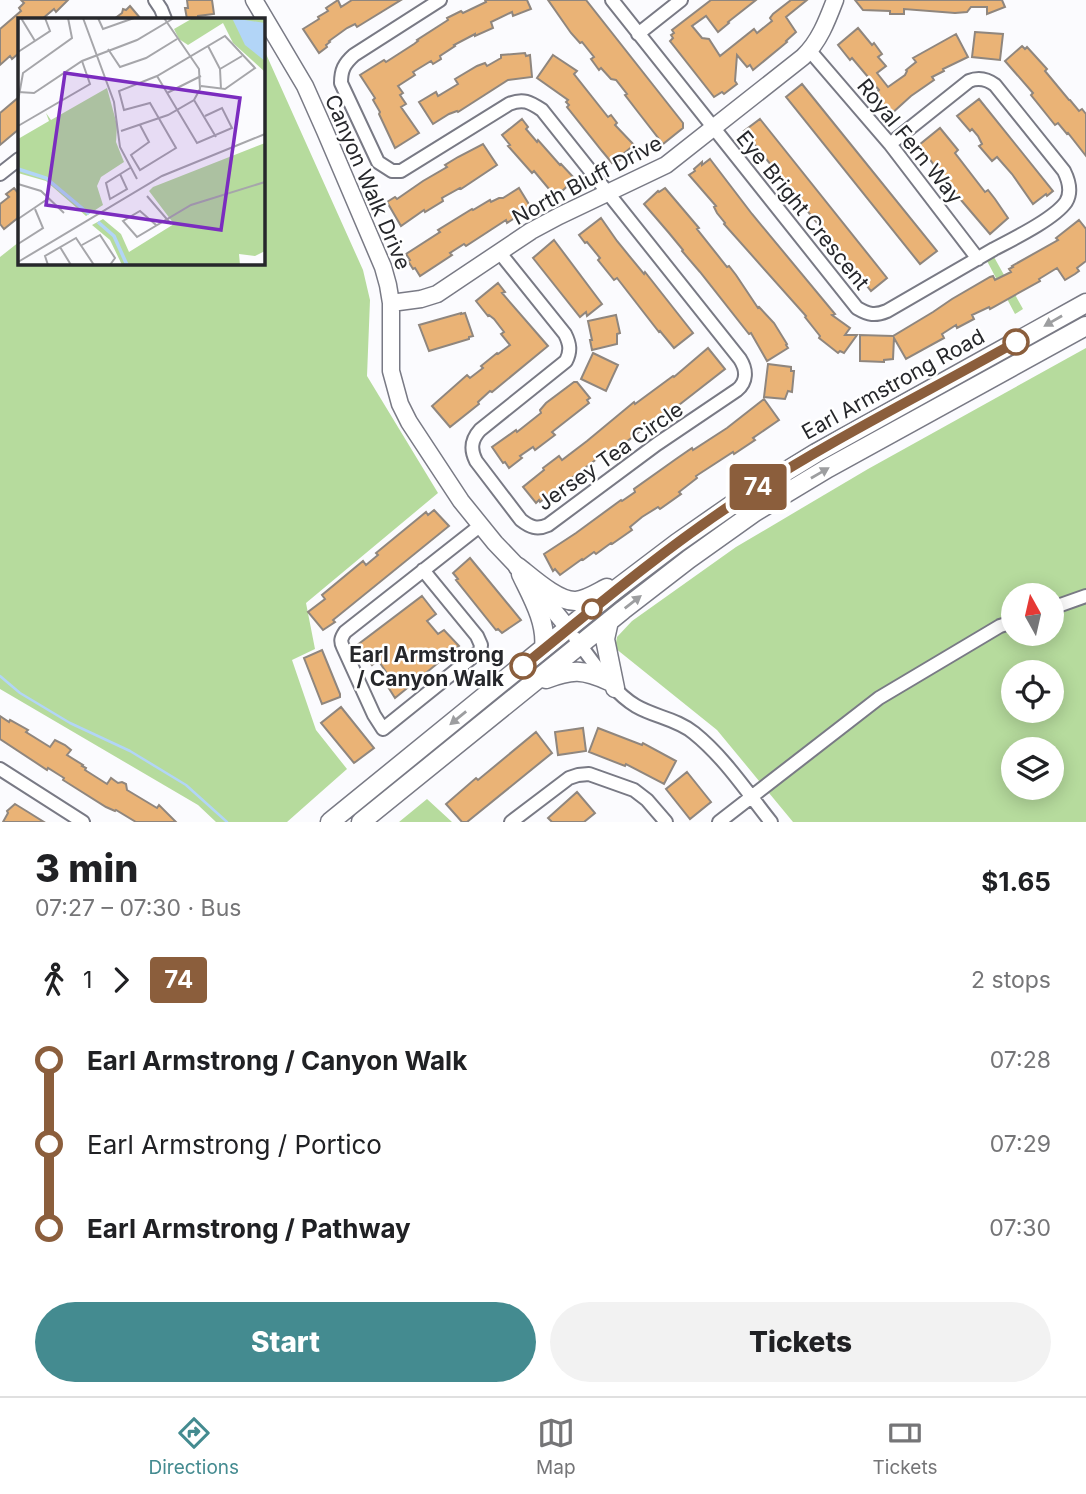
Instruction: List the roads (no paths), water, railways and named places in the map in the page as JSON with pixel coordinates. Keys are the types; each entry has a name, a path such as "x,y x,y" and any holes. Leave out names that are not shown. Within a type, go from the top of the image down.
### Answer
{"main road":[{"name":"Earl Armstrong Road","path":"330,822 615,590 705,522 771,479 1086,303"},
{"name":"Earl Armstrong Road","path":"361,822 609,621 699,551 755,512 1086,326"},
{"path":"519,567 564,599 578,601 647,566"},
{"path":"519,567 542,621 545,632 544,648"},
{"path":"609,621 605,639 612,684"},
{"path":"530,686 573,671 589,672 612,684"}],"street":[{"path":"155,0 165,18"},
{"name":"Canyon Walk Drive","path":"254,0 304,86 383,267 391,303 391,371 400,404 409,422 451,488 569,629"},
{"path":"440,0 354,55 341,72 341,83 378,162 392,171 401,171 509,104 519,100 527,101 542,110 609,193"},
{"name":"Eye Bright Crescent","path":"612,0 857,309 868,314 877,315 887,311 1032,228 1067,200 1068,178 1064,171 995,85 980,78 965,84 890,144"},
{"path":"638,34 681,0"},
{"name":"North Bluff Drive","path":"391,303 430,296 550,221 666,165 810,51 835,0"},
{"name":"Royal Fern Way","path":"810,51 890,144 978,258"},
{"path":"0,174 18,160"},
{"name":"Jersey Tea Circle","path":"500,253 565,334 569,345 569,356 565,361 480,430 472,443 472,453 476,461 513,510 528,526 538,528 548,525 657,444 737,390 744,382 745,367 740,359 609,193"},
{"path":"424,570 477,636 481,645 480,651 383,729 374,715 341,640 345,632 481,525"},
{"path":"1064,604 1086,596"},
{"path":"719,822 879,698 1001,626"},
{"path":"569,629 621,694 637,706 693,732 712,750 771,822"},
{"path":"512,822 569,778 589,774 634,790 647,800 666,822"},
{"path":"2,776 83,822"}],"waterway":[{"path":"0,676 20,693 70,723 130,751 186,785 227,822"}],"place":[{"name":"Earl Armstrong / Canyon Walk","path":"523,666"}]}
